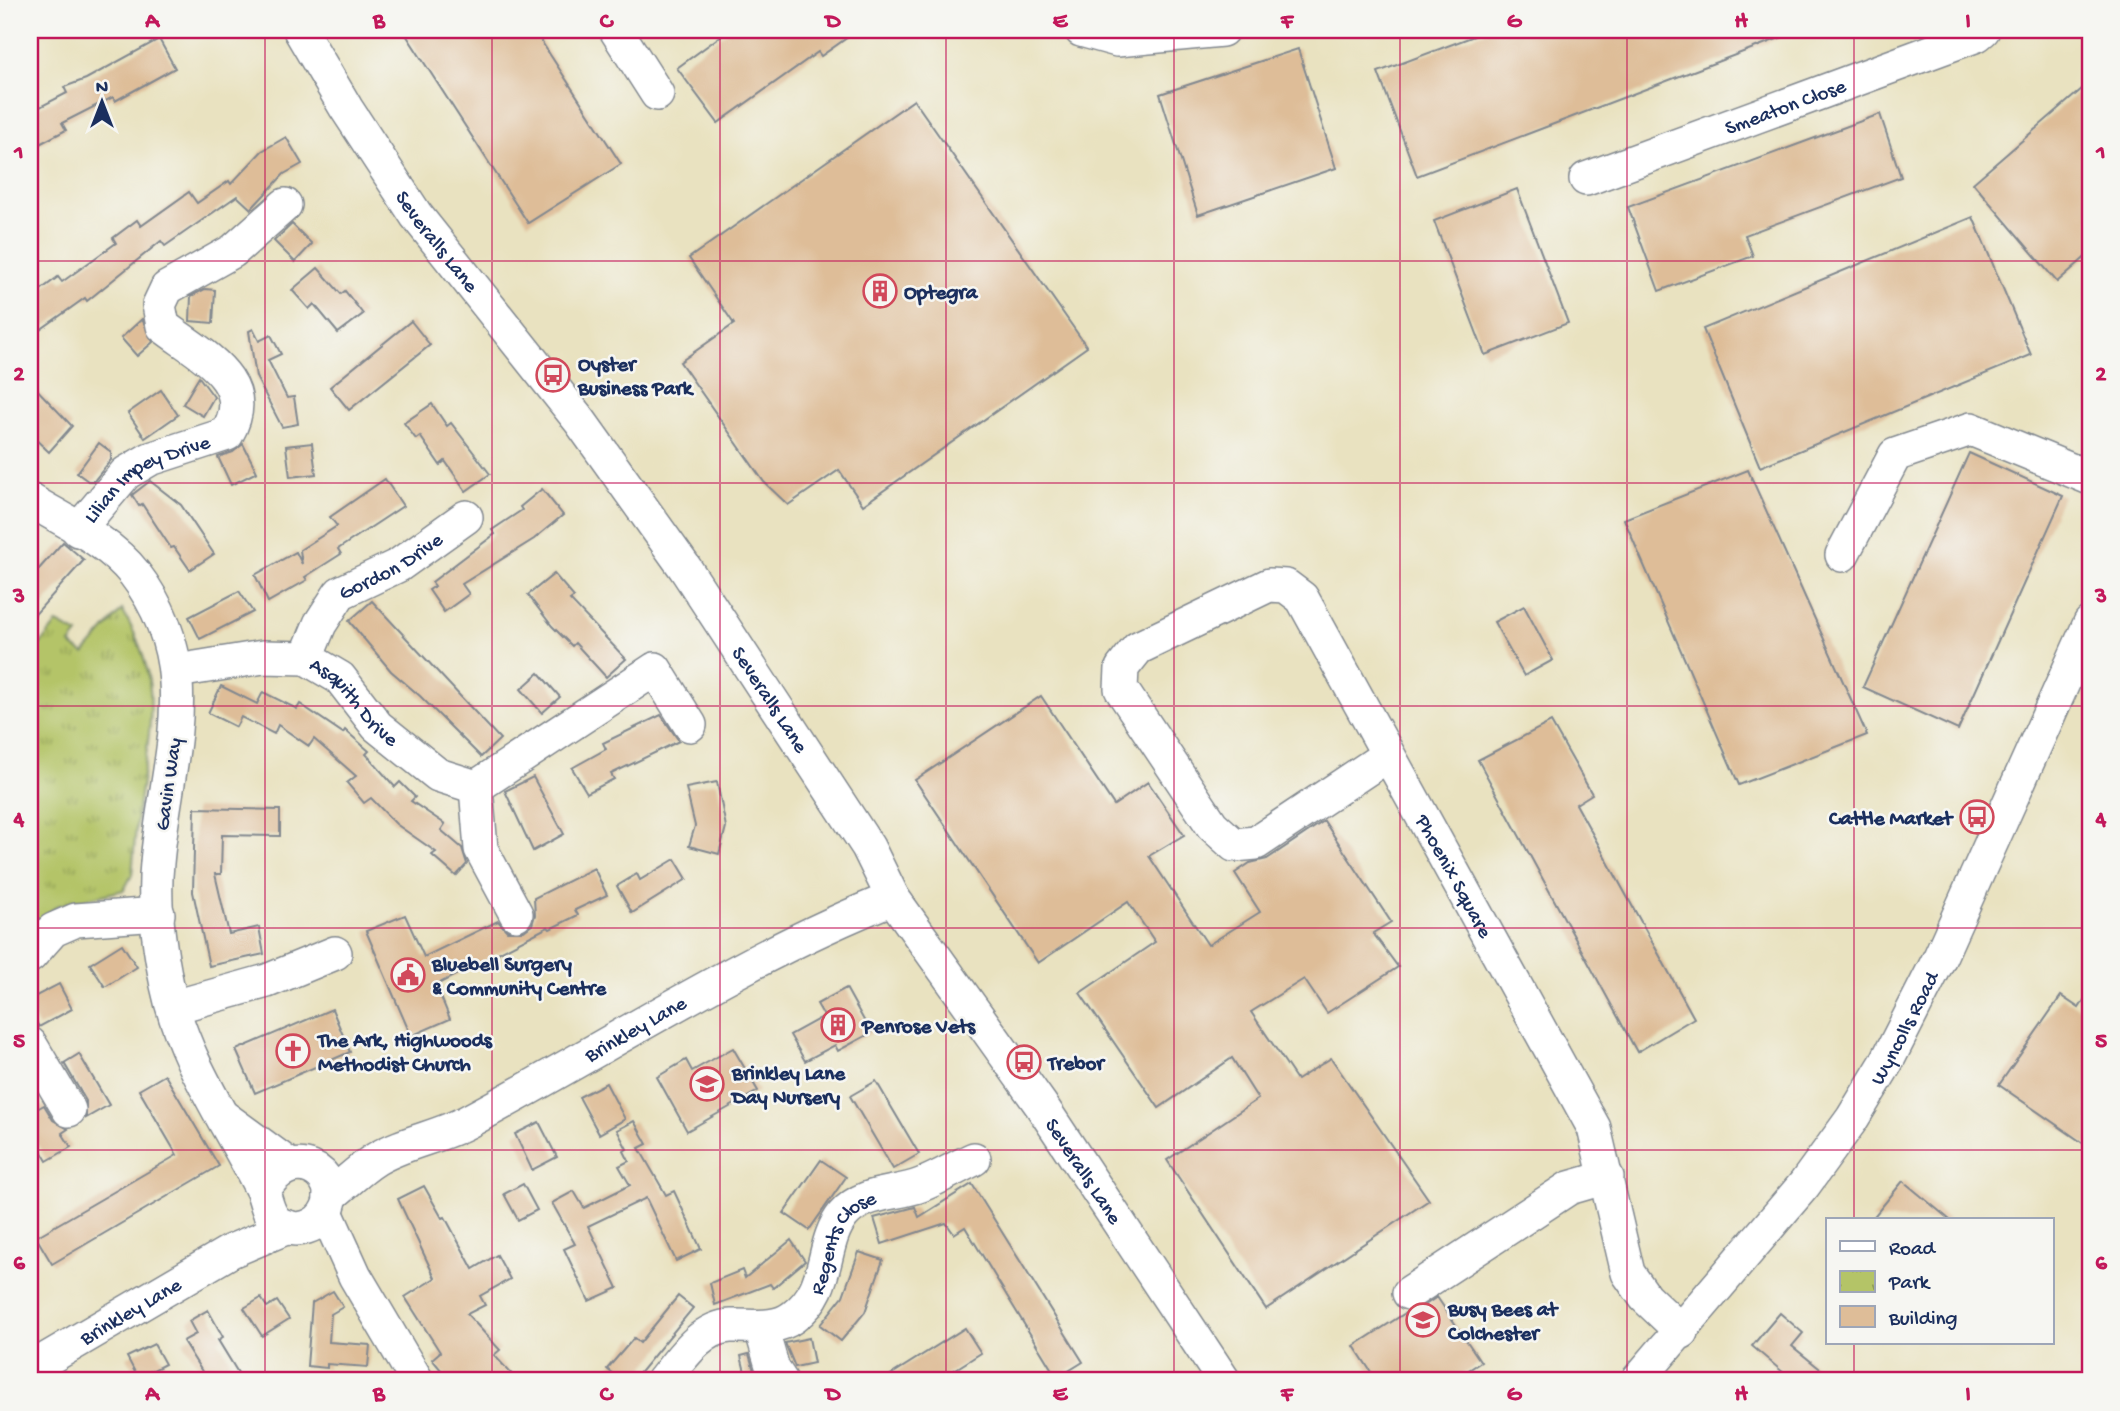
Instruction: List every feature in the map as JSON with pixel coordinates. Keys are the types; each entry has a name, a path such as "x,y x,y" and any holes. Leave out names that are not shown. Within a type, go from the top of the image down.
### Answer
{"street":[{"name":"Severalls Lane","path":"300,30 346,108 416,215 580,421 685,568 868,846 893,898 1041,1105 1224,1381"},
{"path":"616,30 656,94"},
{"path":"1082,30 1117,40 1222,30"},
{"name":"Smeaton Close","path":"1586,179 1964,40 1983,30"},
{"name":"Lilian Impey Drive","path":"78,530 126,474 150,459 227,434 236,418 238,398 228,376 163,326 159,305 167,288 233,251 285,205"},
{"path":"1842,555 1895,455 1971,429 2090,478"},
{"name":"Gavin Way","path":"30,500 78,530 133,572 169,639 177,671 176,723 156,867 158,914 167,985 198,1071 225,1118 230,1137 297,1210"},
{"name":"Gordon Drive","path":"306,658 320,624 341,593 399,565 466,517"},
{"name":"Phoenix Square","path":"1388,755 1256,843 1234,845 1212,825 1121,688 1122,668 1138,648 1269,585 1286,586 1302,598 1594,1128 1628,1273 1645,1297 1682,1332"},
{"name":"Wyncolls Road","path":"1637,1381 1682,1332 1804,1185 1852,1119 1886,1063 1940,957 2090,623"},
{"name":"Asquith Drive","path":"177,671 263,657 306,658 340,678 377,726 438,775 476,787"},
{"path":"516,914 481,849 476,787 655,669 690,725"},
{"name":"Brinkley Lane","path":"30,1369 231,1251 376,1158 467,1123 760,959 893,898"},
{"path":"30,956 53,930 76,919 158,914"},
{"path":"174,1007 267,981 335,953"},
{"path":"30,1044 69,1110"},
{"path":"225,1118 325,1179 297,1210 355,1276 417,1381"},
{"name":"Brinkley Lane","path":"297,1210 272,1176 301,1166 349,1156 376,1158"},
{"name":"Regents Close","path":"663,1381 704,1334 729,1326 761,1328 792,1318 811,1299 825,1269 833,1229 845,1212 864,1199 919,1186 974,1159"},
{"path":"1409,1293 1569,1188 1607,1177"},
{"path":"761,1328 774,1369 781,1381"}],"green space":[{"path":"122,610 145,662 151,708 132,875 124,890 57,906 30,928 30,657 57,623 78,634 70,644 84,654"}],"building":[{"path":"403,30 534,30 621,164 528,223"},
{"path":"729,30 858,30 821,56 818,52 718,123 677,68"},
{"path":"1490,30 1798,31 1417,176 1378,72"},
{"path":"159,39 175,68 115,101 113,97 62,123 66,130 30,149 30,112 67,93 64,87 86,79"},
{"path":"1298,49 1336,168 1198,215 1160,94"},
{"path":"2090,82 2090,253 2057,282 1973,183"},
{"name":"Optegra","path":"914,100 1087,347 863,505 839,470 788,505 764,482 680,362 734,324 689,258"},
{"path":"1880,114 1901,177 1745,235 1753,256 1659,291 1628,207"},
{"path":"286,137 302,164 284,174 251,209 237,196 165,246 161,241 87,301 85,298 30,337 30,298 58,277 62,282 116,243 113,238 137,220 141,226 189,192 197,203 229,181 231,184 262,151"},
{"path":"1517,189 1568,323 1485,355 1434,221"},
{"path":"1973,217 2031,355 1760,467 1703,329"},
{"path":"292,224 312,244 295,262 274,241"},
{"path":"318,268 341,294 345,291 363,314 338,333 314,304 309,309 292,290"},
{"path":"205,289 215,290 213,323 190,321 191,296"},
{"path":"142,319 153,342 137,356 121,338"},
{"path":"411,321 430,345 349,410 330,387"},
{"path":"253,329 259,341 271,335 281,354 268,360 287,398 294,397 298,424 282,427 256,377 249,331"},
{"path":"199,377 214,397 203,416 183,404"},
{"path":"30,382 72,426 49,452 30,434"},
{"path":"161,390 178,415 145,438 128,413"},
{"path":"432,404 447,426 451,423 490,474 466,491 445,461 440,465 420,436 416,439 404,423"},
{"path":"99,443 111,452 111,460 94,481 88,481 77,473"},
{"path":"312,443 316,474 290,477 286,446"},
{"path":"243,444 257,472 231,485 218,457 233,452"},
{"path":"1969,453 2063,496 1958,730 1863,687"},
{"path":"1748,470 1867,735 1739,785 1624,519"},
{"path":"385,479 403,506 338,549 341,554 305,577 307,580 268,602 255,575 296,552 302,564 300,550 337,526 330,517"},
{"path":"150,481 181,505 214,554 190,570 174,547 171,548 142,504 139,506 132,495"},
{"path":"542,489 563,515 534,539 462,584 469,594 444,612 429,590 435,586 432,582 495,534 492,530 522,510 520,507"},
{"path":"63,542 84,560 30,620 30,579"},
{"path":"554,574 574,597 570,600 626,659 606,677 575,643 572,646 552,626 528,595"},
{"path":"239,591 253,612 200,639 189,617"},
{"path":"372,601 500,739 481,757 391,671 349,621"},
{"path":"1524,606 1553,660 1524,676 1494,622"},
{"path":"539,673 560,697 542,713 521,689"},
{"path":"221,686 257,704 263,692 297,709 300,704 343,733 345,730 369,751 366,754 395,787 400,782 415,797 411,801 445,824 441,830 462,848 467,864 456,876 432,855 436,852 396,824 371,798 364,803 347,783 356,776 314,739 309,746 278,725 274,734 241,717 236,727 208,713"},
{"path":"1041,696 1114,805 1148,782 1184,835 1149,856 1208,945 1260,912 1235,873 1250,863 1267,859 1324,821 1391,922 1373,933 1398,967 1327,1013 1304,979 1251,1012 1297,1080 1331,1058 1429,1200 1266,1309 1167,1160 1258,1099 1232,1058 1159,1108 1080,993 1155,942 1128,902 1038,963 915,780"},
{"path":"661,715 679,741 611,774 614,779 587,793 572,768 606,749 603,743"},
{"path":"1551,722 1592,794 1576,804 1694,1018 1637,1052 1478,760"},
{"path":"533,777 564,834 533,851 505,791"},
{"path":"717,782 726,827 719,854 689,846 695,826 686,788"},
{"path":"195,808 280,810 280,836 222,835 221,874 215,874 229,934 259,927 264,954 209,966 193,892"},
{"path":"675,859 687,879 632,913 617,886 637,874 640,880"},
{"path":"594,868 607,895 575,910 578,915 550,929 548,927 436,985 450,1019 411,1036 366,931 405,915 424,957 498,921 507,931 524,931 532,925 535,915 534,898"},
{"path":"122,944 137,967 105,987 90,964"},
{"path":"59,984 72,1009 39,1027 30,1011 30,999"},
{"name":"Penrose Vets","path":"846,988 871,1033 838,1051 835,1045 805,1061 790,1035 824,1016 817,1004"},
{"path":"2090,991 2090,1148 1999,1085 2061,996 2079,1008"},
{"name":"The Ark, Highwoods Methodist Church","path":"332,1009 350,1052 255,1093 236,1050"},
{"name":"Brinkley Lane Day Nursery","path":"733,1048 758,1091 687,1131 657,1077 686,1060 692,1071"},
{"path":"79,1054 109,1105 86,1118 86,1101 64,1063"},
{"path":"165,1075 219,1166 52,1264 36,1237 177,1155 139,1090"},
{"path":"876,1081 919,1154 893,1169 850,1096"},
{"path":"606,1083 625,1119 599,1134 579,1097"},
{"path":"44,1105 53,1120 68,1129 62,1133 71,1147 47,1161 30,1132 30,1113"},
{"path":"634,1121 647,1144 639,1148 666,1195 674,1191 701,1249 676,1261 646,1198 588,1226 618,1288 589,1301 564,1249 575,1244 552,1203 574,1191 584,1208 630,1185 619,1166 629,1161 624,1151 627,1149 617,1130"},
{"path":"539,1122 557,1157 532,1170 515,1134"},
{"path":"821,1160 846,1177 809,1230 784,1213"},
{"path":"1903,1181 1948,1218 1873,1218"},
{"path":"523,1184 537,1210 518,1220 504,1194"},
{"path":"972,1184 1083,1362 1057,1378 965,1227 954,1234 946,1223 882,1244 874,1218 915,1207 919,1217"},
{"path":"424,1186 442,1218 445,1217 473,1269 497,1255 510,1279 480,1296 485,1305 467,1314 500,1350 494,1355 518,1381 450,1381 432,1359 440,1352 405,1297 435,1278 398,1199"},
{"path":"791,1240 805,1261 773,1288 770,1284 715,1305 710,1283 742,1270 745,1278"},
{"path":"859,1252 883,1260 865,1312 841,1341 820,1325 843,1296"},
{"path":"333,1291 343,1307 331,1314 329,1342 370,1345 368,1367 327,1364 327,1368 307,1366 312,1303"},
{"path":"678,1296 693,1308 633,1381 621,1381 607,1369 634,1338 640,1343"},
{"name":"Busy Bees at Colchester","path":"1437,1297 1481,1362 1452,1381 1377,1381 1354,1346 1407,1312 1419,1309"},
{"path":"261,1298 267,1307 277,1301 289,1319 262,1336 244,1308"},
{"path":"208,1310 223,1337 218,1340 243,1381 208,1381 183,1341 196,1334 189,1321"},
{"path":"1780,1313 1803,1333 1792,1346 1835,1381 1777,1381 1784,1373 1752,1346"},
{"path":"965,1328 981,1353 937,1381 881,1381"},
{"path":"809,1338 814,1363 795,1367 785,1343"},
{"path":"154,1344 165,1364 138,1378 127,1357"},
{"path":"749,1354 756,1378 747,1380 741,1356"}],"place":[{"name":"Optegra","path":"880,291"},
{"name":"Oyster Business Park","path":"553,375"},
{"name":"Cattle Market","path":"1977,817"},
{"name":"Bluebell Surgery & Community Centre","path":"408,975"},
{"name":"Penrose Vets","path":"838,1025"},
{"name":"The Ark, Highwoods Methodist Church","path":"293,1051"},
{"name":"Trebor","path":"1024,1062"},
{"name":"Brinkley Lane Day Nursery","path":"707,1084"},
{"name":"Busy Bees at Colchester","path":"1423,1320"}]}
